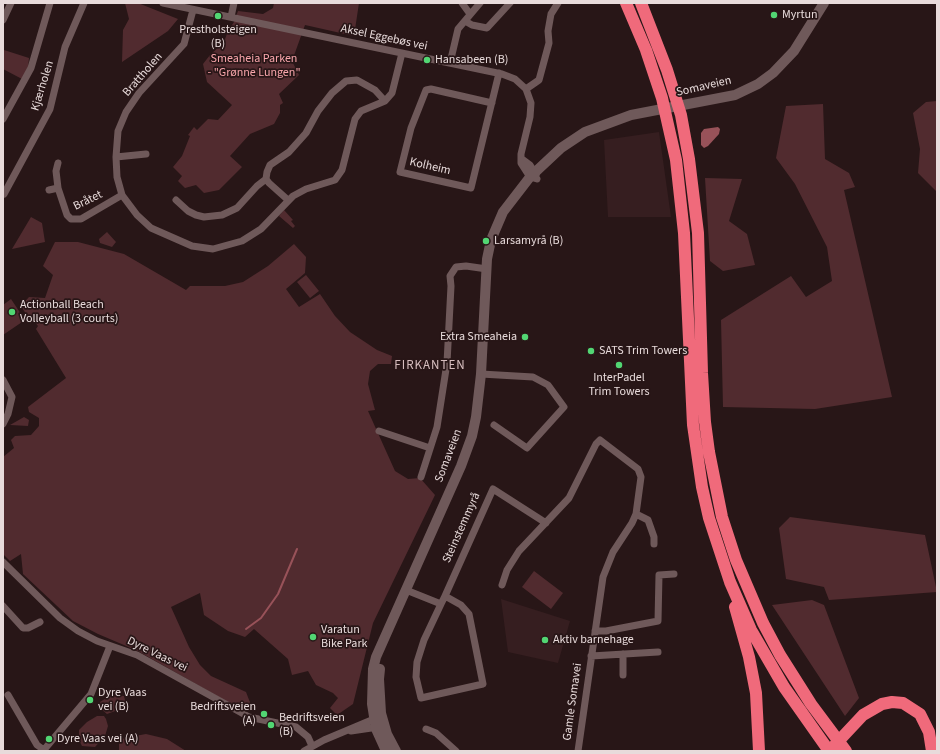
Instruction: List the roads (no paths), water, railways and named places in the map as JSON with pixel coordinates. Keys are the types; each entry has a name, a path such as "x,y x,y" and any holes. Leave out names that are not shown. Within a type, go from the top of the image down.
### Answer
{"highway":[{"path":"626,3 646,50 662,98 676,160 684,233 690,378 696,453 709,518 730,582 754,682 758,715 759,751"},
{"path":"641,3 667,70 681,115 689,159 698,233 702,374 706,422 709,452 722,517 736,560 763,623 780,655 846,751"},
{"path":"730,582 768,662 800,712 829,751 854,723 872,709 892,702 903,703 920,714 929,732 932,751"},
{"path":"829,728 852,751"},
{"path":"926,751 929,732"}],"main road":[{"name":"Somaveien","path":"386,751 378,723 380,702 379,679 384,640 461,466 472,436 482,374 487,269 508,217 516,203 534,176 574,139 585,132 617,119 698,103 739,93 773,73 794,51 824,3"},
{"name":"Somaveien","path":"378,723 396,751"}],"street":[{"path":"3,20 11,3"},
{"name":"Kjærholen","path":"3,119 31,68 50,3"},
{"name":"Kjærholen","path":"4,194 50,109 65,47 84,3"},
{"name":"Aksel Eggebøs vei","path":"163,3 499,74 515,78 526,89"},
{"path":"231,17 234,3"},
{"path":"462,3 470,14"},
{"path":"450,63 458,30 480,3"},
{"path":"465,21 472,25 487,28 510,3"},
{"path":"534,176 522,159 522,145 531,109 530,96 526,89 539,80 549,43 548,31 551,14 558,3"},
{"name":"Brattholen","path":"193,10 184,44 139,93 126,112 118,131 116,157 117,177 122,195 145,224 183,243 213,249 233,244 253,235 261,229 288,200"},
{"path":"266,180 288,200 306,189 330,183 338,178 342,170 355,119 361,111 385,101 394,88 402,53"},
{"name":"Kolheim","path":"492,102 431,89 426,90 411,128 400,172 471,188 499,74"},
{"path":"176,200 196,215 204,217 222,215 236,208 257,186 266,180 270,165 289,152 306,133 318,111 341,84 350,80 362,82 375,90 385,101"},
{"path":"116,157 146,154"},
{"name":"Bråtet","path":"58,163 56,170 58,188 69,218 74,220 81,219 122,195"},
{"path":"49,190 58,188"},
{"name":"Somaveien","path":"421,477 437,427 447,363 451,286 450,276 456,267 466,266 487,269"},
{"path":"482,374 533,377 548,385 564,407 527,448 494,425"},
{"path":"3,380 12,397 8,414 3,424"},
{"name":"Somaveien","path":"379,431 430,448"},
{"name":"Gamle Somavei","path":"502,585 514,558 570,498 596,444 600,440 607,444 640,472 636,514 607,564 601,587 578,751"},
{"name":"Steinstemmyrå","path":"445,596 461,605 469,614 484,684 421,698 416,677 417,662 424,640 445,596 491,490 495,489 546,522"},
{"path":"636,514 648,520 654,537 654,544"},
{"name":"Dyre Vaas vei","path":"3,563 69,625 88,637 137,655 249,717 296,727 308,737 312,746"},
{"path":"595,631 606,632 658,621 659,575 674,574"},
{"path":"406,590 441,604"},
{"path":"3,606 23,628 28,628 40,622"},
{"path":"8,695 37,745 43,751 91,694 110,646"},
{"name":"Gamle Somavei","path":"591,656 658,652"},
{"path":"623,654 623,675"},
{"path":"304,751 345,732 378,723"},
{"path":"426,729 436,733 456,751"}],"waterway":[{"path":"246,629 261,618 278,594 297,549"}],"place":[{"name":"Myrtun","path":"774,15"},
{"name":"Prestholsteigen (B)","path":"218,16"},
{"name":"Hansabeen (B)","path":"427,60"},
{"name":"Larsamyrå (B)","path":"486,241"},
{"name":"Actionball Beach Volleyball (3 courts)","path":"12,312"},
{"name":"Extra Smeaheia","path":"525,337"},
{"name":"SATS Trim Towers","path":"591,351"},
{"name":"InterPadel Trim Towers","path":"619,365"},
{"name":"Varatun Bike Park","path":"313,637"},
{"name":"Aktiv barnehage","path":"545,640"},
{"name":"Dyre Vaas vei (B)","path":"90,700"},
{"name":"Bedriftsveien (A)","path":"264,714"},
{"name":"Bedriftsveien (B)","path":"271,725"},
{"name":"Dyre Vaas vei (A)","path":"49,739"}],"district":[{"name":"FIRKANTEN","path":"430,366"}],"park label":[{"name":"Smeaheia Parken - \"Grønne Lungen\"","path":"254,66"}]}
